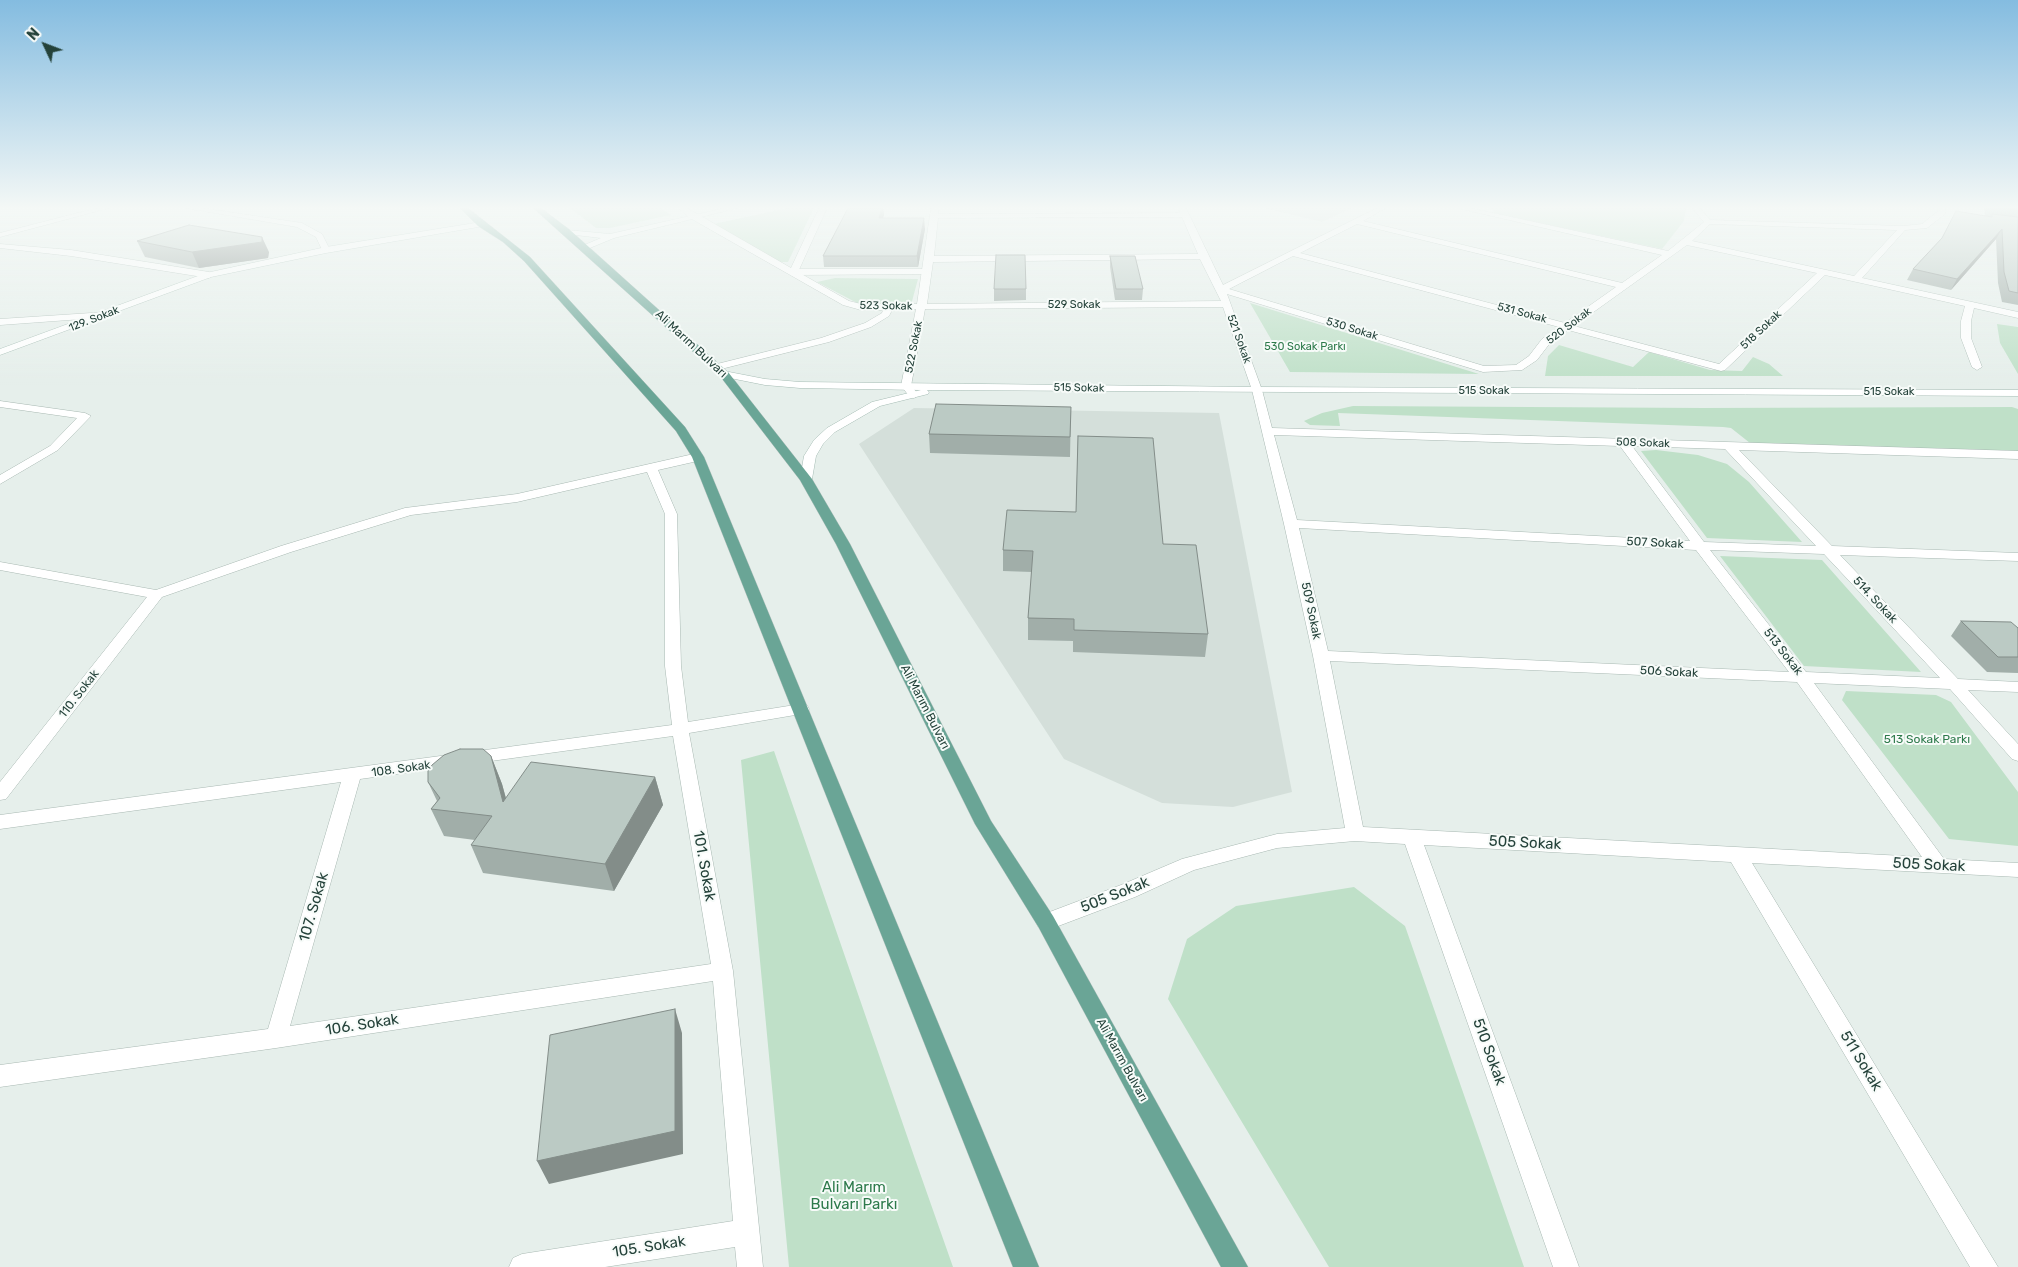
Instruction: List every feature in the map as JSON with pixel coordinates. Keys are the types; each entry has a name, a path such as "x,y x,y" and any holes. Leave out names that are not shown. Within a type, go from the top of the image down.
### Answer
{"main road":[{"path":"534,267 681,429 698,457 1026,1267"},
{"name":"Ali Marım Bulvarı","path":"606,267 720,370 806,479 843,544 984,824 1046,922 1235,1267"}],"street":[{"path":"160,267 209,275"},
{"name":"129. Sokak","path":"0,352 106,315 209,275 246,267"},
{"name":"523 Sokak","path":"785,267 846,303 861,307 922,306"},
{"path":"796,267 794,272 928,272"},
{"name":"522 Sokak","path":"910,390 929,267"},
{"name":"521 Sokak","path":"1209,267 1221,289 1257,390"},
{"path":"1221,289 1264,267"},
{"name":"531 Sokak","path":"1346,267 1569,325 1721,368"},
{"path":"1542,267 1621,286"},
{"name":"520 Sokak","path":"1483,369 1518,368 1532,358 1546,342 1649,267"},
{"path":"1801,267 2018,315"},
{"path":"1856,280 1868,267"},
{"name":"518 Sokak","path":"1721,368 1823,272"},
{"name":"530 Sokak","path":"1221,289 1483,369"},
{"name":"529 Sokak","path":"922,306 1226,304"},
{"path":"1970,305 1966,322 1966,338 1977,367"},
{"path":"720,370 825,340 868,325 886,314 888,307"},
{"path":"0,322 106,315"},
{"name":"515 Sokak","path":"720,370 765,382 910,390 950,387 2017,394"},
{"name":"515 Sokak","path":"806,479 810,456 818,442 831,430 876,404 910,390"},
{"name":"509 Sokak","path":"1257,390 1291,524 1320,656 1355,834"},
{"path":"0,404 86,416 54,448 0,480"},
{"name":"508 Sokak","path":"1268,431 2018,455"},
{"name":"513 Sokak","path":"1623,442 1802,678 1938,865"},
{"name":"514. Sokak","path":"1729,446 1954,684 2018,756"},
{"path":"0,566 158,594 286,549 410,511 516,498 652,469 698,457"},
{"name":"101. Sokak","path":"652,469 671,514 673,666 681,729 723,971 750,1267"},
{"name":"507 Sokak","path":"1291,524 1700,546 2018,557"},
{"name":"110. Sokak","path":"0,794 158,594"},
{"name":"506 Sokak","path":"1320,656 2018,687"},
{"name":"108. Sokak","path":"0,822 681,729 801,709"},
{"name":"107. Sokak","path":"276,1038 352,775"},
{"name":"505 Sokak","path":"1046,922 1128,891 1188,864 1277,841 1355,834 2018,870"},
{"name":"510 Sokak","path":"1412,836 1566,1267"},
{"name":"511 Sokak","path":"1737,855 1985,1267"},
{"name":"106. Sokak","path":"0,1076 276,1038 723,971"},
{"name":"105. Sokak","path":"522,1267 747,1232"}],"shaded area":[{"path":"914,408 1219,413 1292,792 1233,807 1162,803 1064,759 859,444"}],"green space":[{"path":"835,278 918,279 911,305 861,305 817,282"},
{"name":"530 Sokak Parkı","path":"1250,303 1479,374 1290,372"},
{"path":"1997,324 2018,327 2018,374 2000,343"},
{"path":"1559,345 1633,367 1649,352 1710,370 1742,371 1753,357 1769,364 1783,376 1545,376 1548,356"},
{"path":"1353,406 2012,407 2018,409 2018,451 1750,443 1731,428 1723,427 1338,413 1340,426 1310,425 1304,421 1322,413"},
{"path":"1656,450 1698,455 1727,464 1749,482 1802,542 1707,538 1641,451"},
{"path":"1720,556 1822,560 1921,672 1804,666"},
{"name":"513 Sokak Parkı","path":"1846,691 1936,695 1951,702 2018,792 2018,846 1949,839 1842,700"},
{"name":"Ali Marım Bulvarı Parkı","path":"774,751 953,1267 789,1267 741,760"},
{"path":"1354,887 1405,926 1524,1267 1329,1267 1168,999 1187,939 1236,906"}],"building":[{"path":"995,267 1025,267 1026,289 994,289"},
{"path":"1112,267 1138,267 1143,289 1116,289"},
{"path":"1915,267 1968,267 1957,279 1913,269"},
{"path":"2004,267 2018,267 2018,293 2009,291"},
{"path":"936,404 1071,407 1070,437 929,434"},
{"path":"1078,436 1153,438 1163,544 1196,545 1208,634 1074,630 1074,619 1028,618 1033,551 1003,550 1007,510 1076,512"},
{"path":"1961,621 2011,622 2018,628 2018,657 1998,657"},
{"path":"460,749 483,749 491,756 503,802 531,762 655,777 605,864 471,845 492,816 431,809 440,798 428,782 428,771 444,755"},
{"path":"675,1009 675,1131 537,1161 550,1035"}]}
